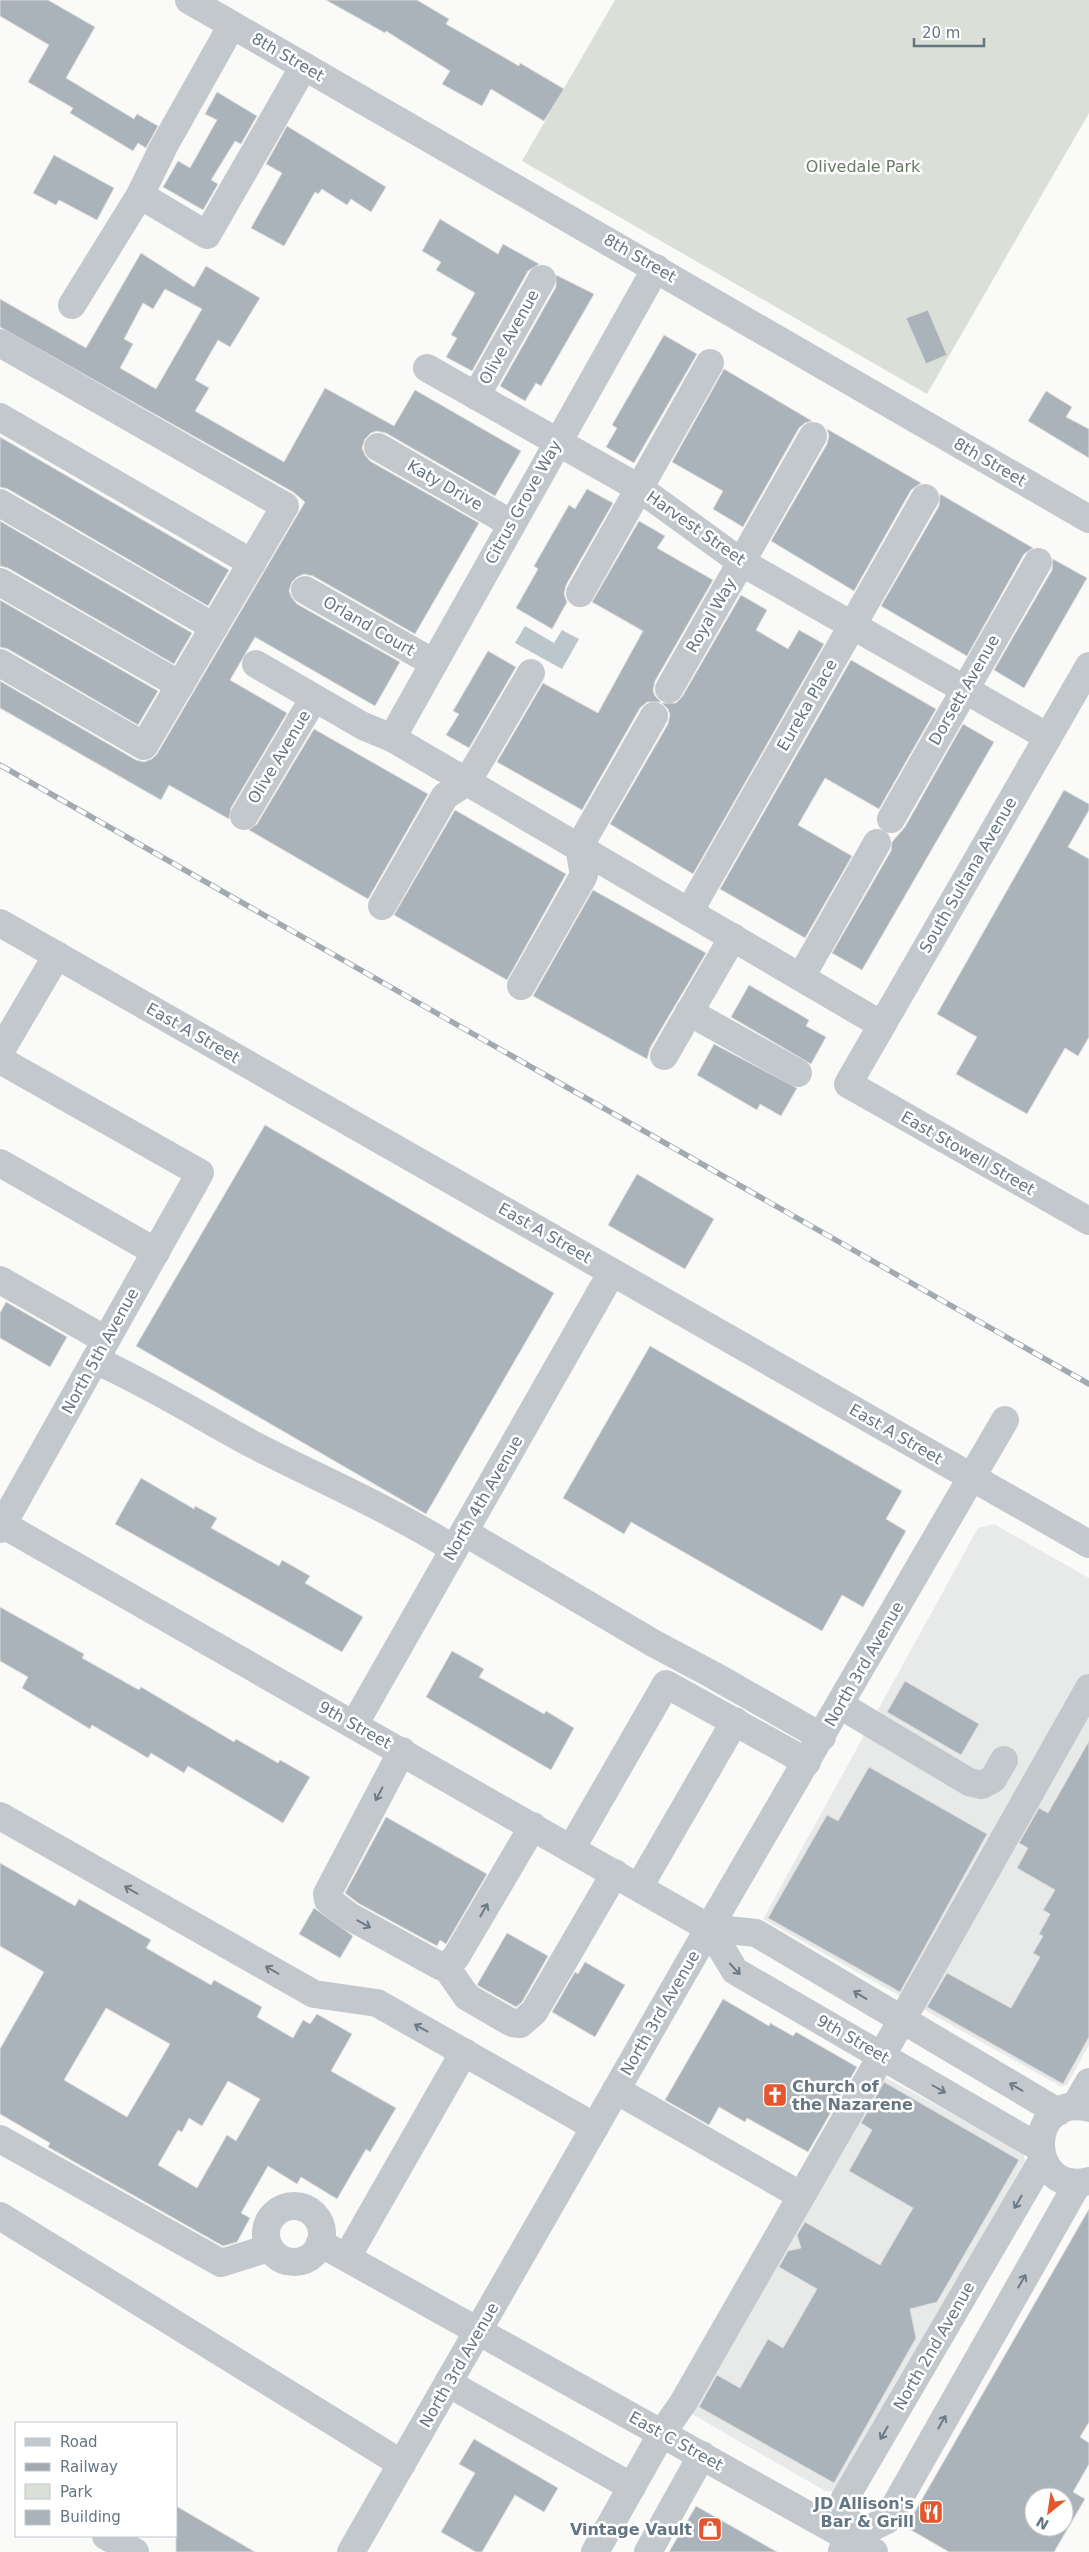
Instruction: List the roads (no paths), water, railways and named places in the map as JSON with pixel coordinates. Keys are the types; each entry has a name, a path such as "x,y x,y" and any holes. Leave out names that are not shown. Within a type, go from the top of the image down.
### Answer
{"street":[{"name":"8th Street","path":"189,0 656,268 1089,520"},
{"path":"72,305 140,195 164,146 232,25"},
{"path":"140,195 207,235 304,66"},
{"name":"Citrus Grove Way","path":"392,738 557,441 656,268"},
{"name":"Olive Avenue","path":"476,396 542,279"},
{"path":"0,343 285,506 144,746 0,663"},
{"path":"580,593 710,364"},
{"name":"Harvest Street","path":"427,368 639,488 741,562 853,624 1048,737"},
{"path":"0,418 252,563"},
{"name":"Royal Way","path":"669,689 813,436"},
{"name":"Katy Drive","path":"378,447 512,524"},
{"name":"Eureka Place","path":"689,912 925,498"},
{"path":"0,503 214,627"},
{"name":"Dorsett Avenue","path":"891,819 1038,562"},
{"path":"0,582 180,685"},
{"name":"Orland Court","path":"305,590 434,663"},
{"path":"256,664 363,726 392,738 882,1025"},
{"name":"South Sultana Avenue","path":"848,1084 1089,666"},
{"path":"382,906 445,796 467,782 531,673"},
{"name":"Olive Avenue","path":"244,816 314,698"},
{"path":"521,986 584,875 579,847 654,716"},
{"path":"801,977 877,843"},
{"name":"East A Street","path":"0,923 1089,1544"},
{"path":"664,1056 733,937"},
{"path":"0,1052 57,955"},
{"path":"689,1012 798,1072"},
{"name":"North 5th Avenue","path":"0,1060 200,1173 1,1525"},
{"name":"East Stowell Street","path":"848,1084 1089,1221"},
{"path":"0,1163 156,1252"},
{"name":"North 4th Avenue","path":"354,1725 612,1272"},
{"path":"0,1280 101,1350 122,1372 254,1444 416,1525 459,1540 713,1675 822,1737"},
{"name":"North 3rd Avenue","path":"352,2552 709,1928 1005,1420"},
{"name":"9th Street","path":"1,1525 402,1751 709,1928 756,1933 902,2020 1074,2108"},
{"path":"571,1848 666,1684 807,1762"},
{"path":"595,2552 662,2433 683,2403 800,2195 882,2055 1089,1688"},
{"path":"840,1705 968,1782 982,1785 993,1779 1004,1760"},
{"path":"640,1887 735,1721"},
{"path":"402,1751 330,1885 327,1894 328,1900 349,1916 440,1966 446,1967 467,1998 512,2023 520,2024 534,2012 615,1873"},
{"path":"0,1816 314,1994 377,2003 464,2052 527,2091 595,2127"},
{"path":"446,1967 456,1957 533,1826"},
{"name":"9th Street","path":"709,1928 735,1971 882,2055 1042,2154 1054,2175 1083,2182"},
{"path":"347,2257 464,2052"},
{"path":"1074,2108 1089,2082"},
{"path":"616,2090 800,2195"},
{"name":"North 2nd Avenue","path":"846,2545 844,2500 1042,2154 1045,2124 1074,2108"},
{"path":"0,2139 221,2263 269,2248"},
{"path":"846,2545 887,2520 1083,2182"},
{"path":"291,2206 309,2210 316,2217 322,2234 320,2243 310,2258 292,2262 283,2260 269,2248 266,2230 269,2221 274,2214 291,2206"},
{"path":"0,2216 402,2464"},
{"name":"East C Street","path":"320,2243 702,2455 846,2545 874,2552"},
{"path":"448,2383 632,2487"},
{"path":"648,2552 702,2455"},
{"path":"108,2537 135,2552"}],"railway":[{"path":"0,765 1089,1384"}],"place":[{"name":"Church of the Nazarene","path":"775,2095"},
{"name":"JD Allison's Bar & Grill","path":"931,2512"},
{"name":"Vintage Vault","path":"710,2529"}],"park label":[{"name":"Olivedale Park","path":"863,166"}]}
